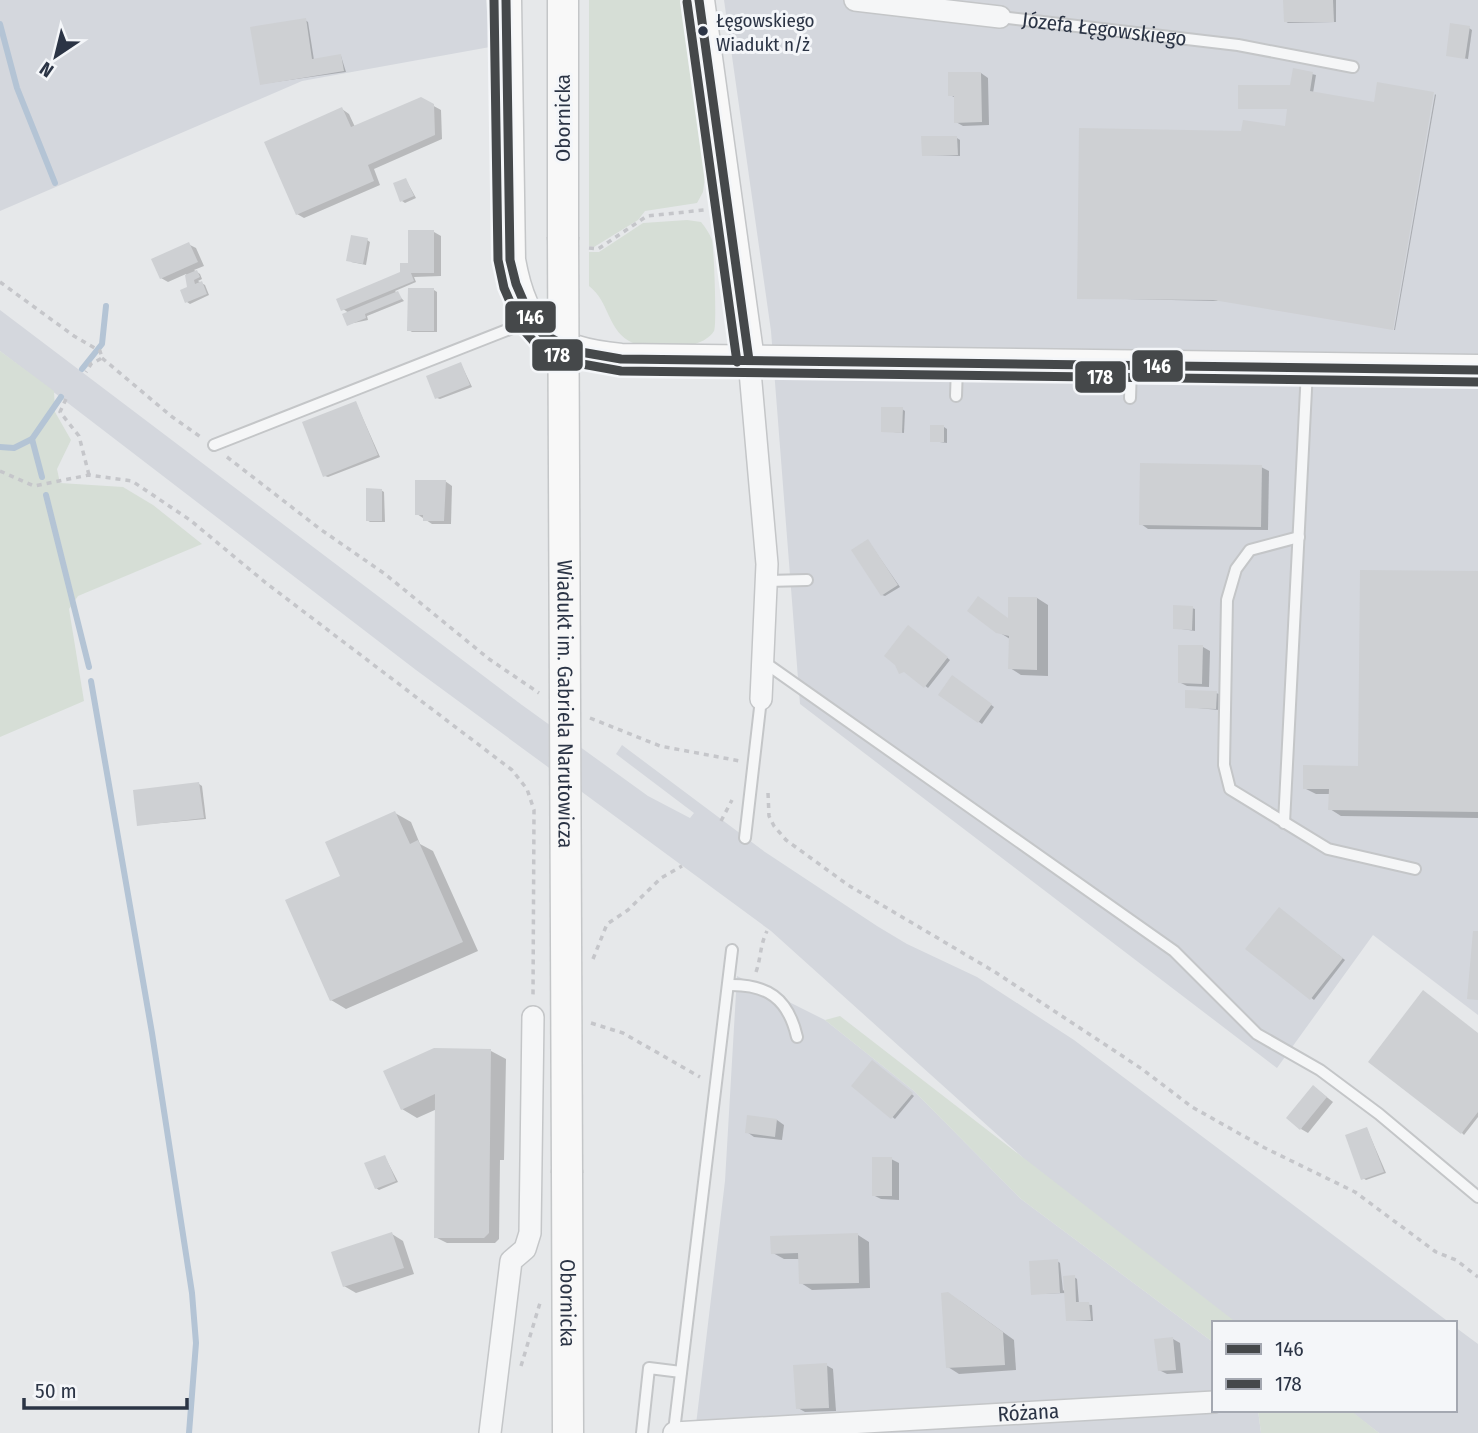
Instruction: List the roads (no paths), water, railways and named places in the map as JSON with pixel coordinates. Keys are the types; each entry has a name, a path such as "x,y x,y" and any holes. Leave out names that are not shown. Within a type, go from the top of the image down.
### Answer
{"street":[{"path":"506,0 510,260 517,296 530,321 553,340 594,356 957,363 1063,360 1131,365 1478,370"},
{"name":"Obornicka","path":"563,0 575,242"},
{"path":"699,0 749,360 764,506 767,581 761,699"},
{"name":"Józefa Łęgowskiego","path":"855,0 1000,17"},
{"name":"Wiadukt im. Gabriela Narutowicza","path":"567,1173 565,811 575,242"},
{"path":"490,1433 511,1261 524,1249 530,1233 533,1017"},
{"name":"Obornicka","path":"567,1173 568,1433"},
{"name":"Różana","path":"674,1432 1212,1402"}],"lane":[{"name":"Józefa Łęgowskiego","path":"1000,17 1238,45 1353,67"},
{"path":"214,445 530,321"},
{"path":"956,396 957,363"},
{"path":"1130,398 1131,365"},
{"path":"1284,823 1307,368"},
{"path":"1299,537 1250,550 1236,569 1227,600 1224,765 1230,789 1328,849 1415,869"},
{"path":"767,581 807,580"},
{"path":"764,662 1174,951 1256,1034 1320,1070 1379,1114 1478,1197"},
{"path":"745,838 761,699"},
{"path":"873,739 884,734"},
{"path":"674,1432 732,950"},
{"path":"727,985 752,984 780,1001 793,1019 797,1037"},
{"path":"642,1433 649,1368 681,1371"}],"waterway":[{"path":"0,24 17,88 55,183"},
{"path":"82,369 102,344 106,306"},
{"path":"42,477 32,439 61,397"},
{"path":"0,447 14,448 32,439"},
{"path":"46,495 89,667"},
{"path":"91,681 152,1033 192,1293 196,1343 189,1433"}],"place":[{"name":"Łęgowskiego Wiadukt n/ż","path":"703,31"}]}
